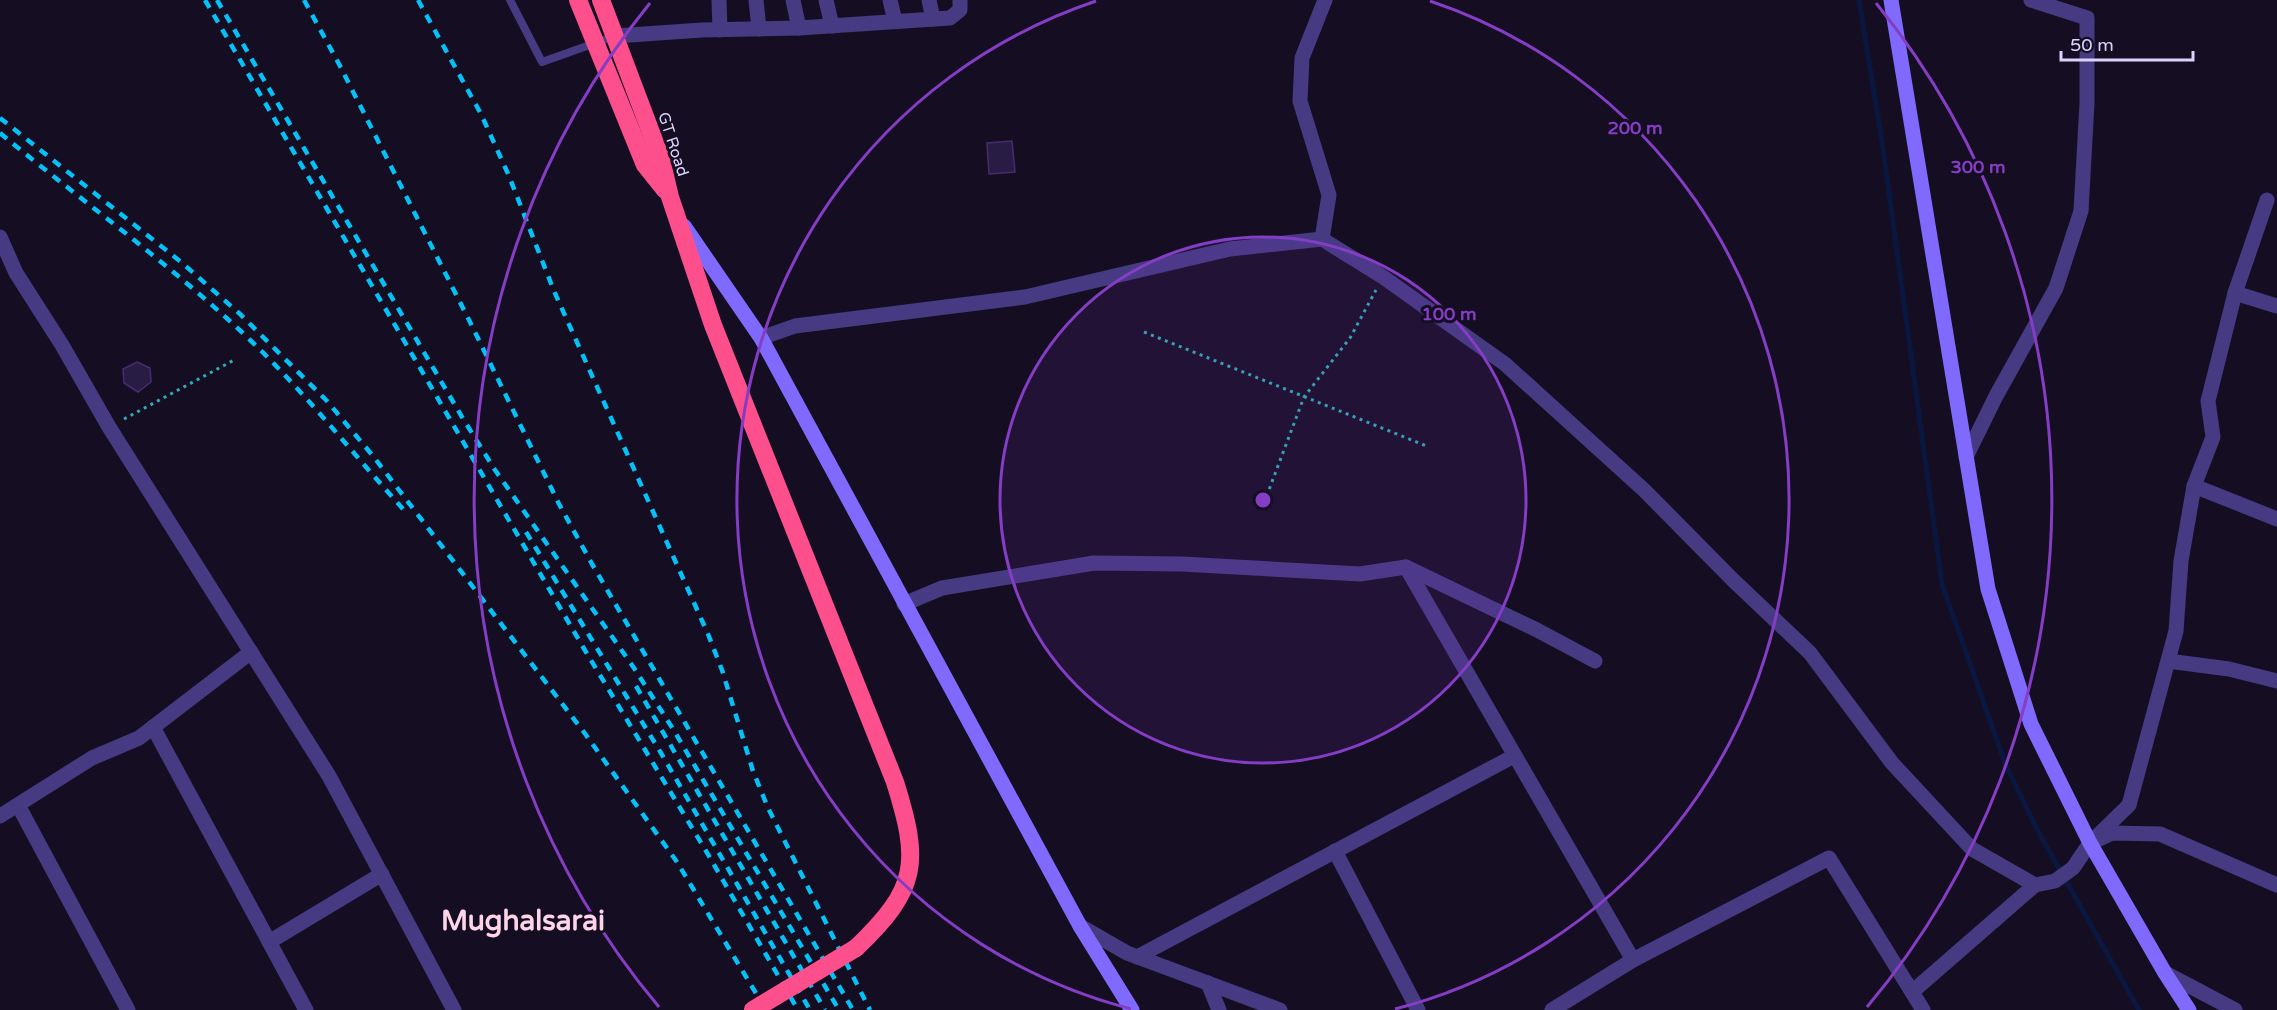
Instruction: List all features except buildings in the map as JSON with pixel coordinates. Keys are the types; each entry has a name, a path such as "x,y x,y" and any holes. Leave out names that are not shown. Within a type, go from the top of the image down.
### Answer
{"highway":[{"name":"GT Road","path":"578,0 645,165 670,196"},
{"name":"GT Road","path":"601,0 661,159 670,196"},
{"path":"670,196 713,326 895,782 906,817 912,851 908,881 896,904 880,925 856,948 753,1010"}],"street":[{"path":"719,0 720,30"},
{"path":"756,0 759,29"},
{"path":"793,0 799,28"},
{"path":"826,0 832,26"},
{"path":"890,0 895,21"},
{"path":"929,0 933,19"},
{"path":"615,36 799,28 950,18 960,10 960,0"},
{"path":"1322,239 1329,195 1300,101 1302,58 1325,0"},
{"path":"1891,0 1988,589 2031,724 2090,843 2189,1010"},
{"path":"1966,457 1996,396 2056,288 2081,211 2087,103 2087,18 2031,0"},
{"path":"1912,992 2035,885 2062,876 2073,868 2090,843 2129,805 2176,631 2181,561 2194,486 2213,437 2208,401 2235,293 2267,200"},
{"path":"679,219 761,338 1080,926 1132,1010"},
{"path":"0,237 16,273 62,345 109,427 329,776 454,1010"},
{"path":"761,338 795,326 1025,297 1230,249 1322,239 1383,278 1505,364 1644,490 1733,580 1810,653 1892,763 1972,849 2035,885"},
{"path":"2235,293 2277,306"},
{"path":"2194,486 2277,519"},
{"path":"904,604 942,588 1094,563 1182,564 1360,574 1406,567 1537,630 1595,661"},
{"path":"1406,567 1633,960"},
{"path":"0,816 92,758 139,738 251,652"},
{"path":"2168,661 2229,669 2277,681"},
{"path":"153,727 306,1010"},
{"path":"1137,957 1514,756"},
{"path":"18,805 128,1010"},
{"path":"2090,843 2112,833 2160,834 2277,885"},
{"path":"1335,851 1418,1010"},
{"path":"1552,1010 1633,960 1829,858 1923,1010"},
{"path":"269,942 382,874"},
{"path":"1080,926 1137,957 1280,1010"},
{"path":"2165,973 2235,1010"},
{"path":"1208,983 1219,1010"}],"lane":[{"path":"510,0 542,62 615,36"}],"path":[{"path":"1264,503 1304,397 1350,338 1383,278"},
{"path":"1144,332 1430,447"},
{"path":"109,427 236,359"}],"waterway":[{"path":"1859,0 1883,148 1942,584 2006,766 2039,833 2139,1010"}],"railway":[{"path":"205,0 798,1010"},
{"path":"217,0 462,417 495,470 634,668 673,729 839,1010"},
{"path":"304,0 469,320 559,504 853,1010"},
{"path":"418,0 481,114 509,176 554,291 708,634 722,670 753,771 768,808 870,1010"},
{"path":"0,118 181,262 240,314 327,401 373,456 586,735 677,862 766,1010"},
{"path":"0,133 205,299 256,345 403,509"},
{"path":"526,532 661,753 810,1010"},
{"path":"636,686 825,1010"}],"district":[{"name":"Mughalsarai","path":"523,920"}]}
